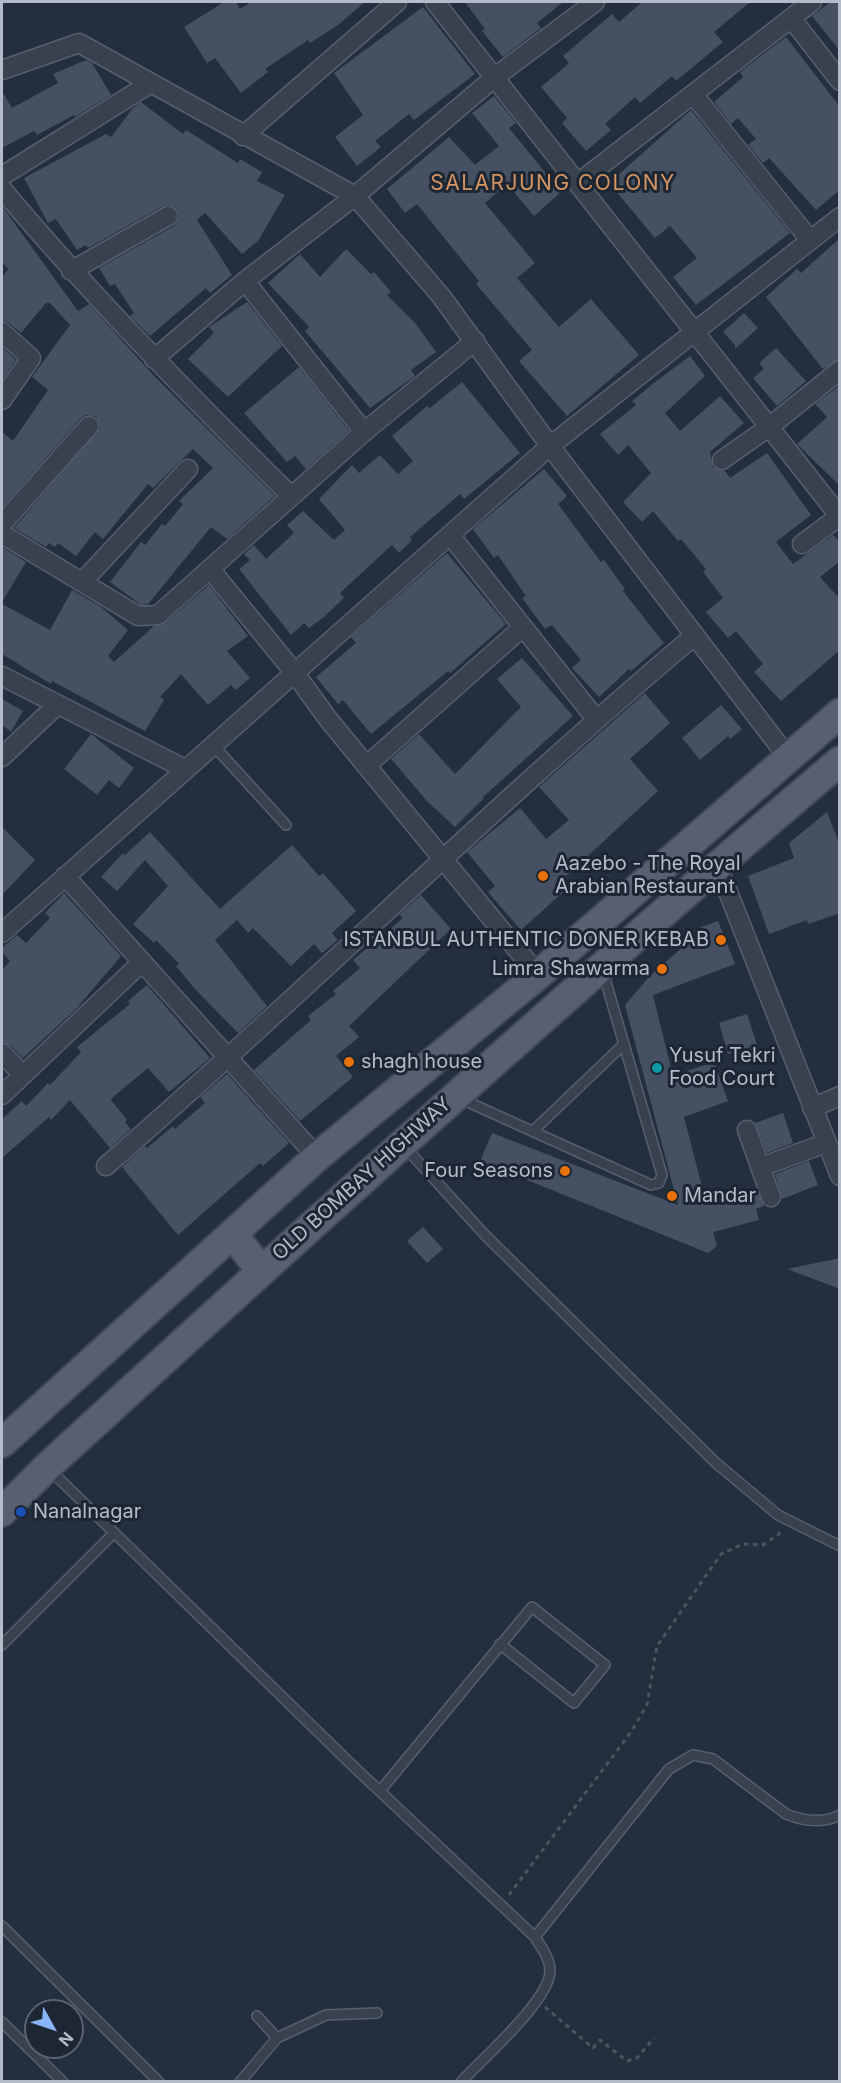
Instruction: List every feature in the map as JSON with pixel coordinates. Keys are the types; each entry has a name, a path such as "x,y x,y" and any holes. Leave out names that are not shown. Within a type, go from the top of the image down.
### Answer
{"main road":[{"name":"OLD BOMBAY HIGHWAY","path":"2,1443 317,1157 538,975 787,756 840,713"},
{"name":"OLD BOMBAY HIGHWAY","path":"2,1512 47,1467 454,1096 717,864 840,760"},
{"path":"232,1234 261,1271"}],"street":[{"path":"243,136 397,2"},
{"path":"435,2 839,516 802,544"},
{"path":"578,183 812,2"},
{"path":"154,359 244,281 355,196 495,77 590,3"},
{"path":"791,18 840,81"},
{"path":"2,70 79,43 243,136 355,196 441,296 550,446 787,756"},
{"path":"2,176 151,83"},
{"path":"693,94 810,240"},
{"path":"2,189 71,271 154,359 291,496"},
{"path":"71,271 168,216"},
{"path":"2,933 550,446 840,217"},
{"path":"244,281 364,432"},
{"path":"2,332 31,358 2,400"},
{"path":"2,534 138,616 158,615 364,432 475,341"},
{"path":"722,460 769,427 840,370"},
{"path":"2,524 89,426"},
{"path":"83,581 188,469"},
{"path":"450,534 596,718"},
{"path":"210,569 442,860 538,975"},
{"path":"366,765 523,627"},
{"path":"106,1166 228,1059 596,718 694,636"},
{"path":"2,676 185,769"},
{"path":"2,757 57,705"},
{"path":"717,864 840,1176"},
{"path":"65,876 317,1157"},
{"path":"2,1095 142,962"},
{"path":"2,1053 23,1075"},
{"path":"812,1108 840,1096"},
{"path":"747,1130 771,1197"},
{"path":"761,1167 826,1143"}],"lane":[{"path":"213,745 286,825"},
{"path":"454,1096 651,1185 659,1183 662,1175 602,967"},
{"path":"533,1131 623,1045"},
{"path":"401,1144 484,1234 752,1495 787,1520 840,1546"},
{"path":"47,1467 113,1534 535,1937 547,1956 550,1972 536,2000 528,2013 461,2082"},
{"path":"2,1645 113,1534"},
{"path":"380,1791 500,1644 532,1606 604,1665 574,1703 500,1644"},
{"path":"535,1937 669,1769 693,1755 712,1759 786,1814 799,1819 824,1821 840,1815"},
{"path":"2,1926 159,2082"},
{"path":"240,2082 277,2038 326,2016 377,2013"},
{"path":"257,2016 277,2038"},
{"path":"2,2022 63,2082"}],"path":[{"path":"501,1906 631,1732 647,1705 657,1646 721,1554 743,1545 763,1545 778,1535 787,1520"},
{"path":"536,2000 593,2048 600,2040 627,2061 637,2058 654,2038"}],"building":[{"path":"224,2 236,2 240,9 251,2 365,2 338,25 310,43 308,40 265,69 268,72 241,93 215,58 207,63 184,27"},
{"path":"465,2 563,2 537,23 541,28 503,57 482,31 485,29"},
{"path":"642,2 750,2 714,32 723,42 676,81 672,76 640,103 635,97 605,124 611,130 586,151 562,123 567,118 541,87 569,63 563,56 612,14 619,22"},
{"path":"830,2 840,2 840,51 812,16"},
{"path":"423,7 475,74 414,120 409,114 375,141 381,147 357,166 335,137 363,115 334,73"},
{"path":"786,37 840,107 840,190 816,210 769,158 763,163 748,145 756,139 738,118 731,124 714,102 743,77 740,72"},
{"path":"86,60 92,63 111,95 75,117 74,115 37,135 34,131 2,148 2,91 12,108 58,83 53,74"},
{"path":"494,96 516,123 509,128 561,192 534,216 507,184 485,203 535,263 517,278 559,327 591,299 639,355 567,416 519,361 532,350 476,284 479,281 417,204 405,213 387,189 449,137 475,165 499,146 472,113"},
{"path":"141,102 183,134 186,130 238,163 240,159 262,172 257,181 285,195 258,241 242,254 205,213 197,220 232,275 210,293 206,288 150,336 130,316 134,313 115,284 110,286 99,268 174,226 179,217 177,210 169,205 163,206 88,248 86,245 77,250 56,219 48,223 24,178 106,134 111,137 133,108"},
{"path":"691,110 790,233 696,305 673,277 697,258 670,226 655,238 609,183"},
{"path":"2,206 78,311 89,304 155,377 275,496 227,539 211,527 148,604 141,605 110,582 141,542 145,545 162,524 165,526 183,504 179,501 213,468 193,449 153,488 148,484 103,539 95,532 76,556 58,543 55,547 49,543 46,547 14,528 100,428 96,417 86,415 81,418 2,508 2,432 13,441 48,390 32,377 70,325 50,303 46,303 21,333 9,323 2,321 2,278 8,269 2,262"},
{"path":"840,238 840,359 823,369 766,297 797,269 801,273"},
{"path":"346,249 371,274 374,272 391,292 387,295 415,323 436,352 411,370 415,376 370,408 305,331 309,327 268,283 300,254 320,277"},
{"path":"247,302 282,346 228,397 188,359 214,333 209,327"},
{"path":"744,313 758,328 735,349 735,345 723,332"},
{"path":"2,347 16,360 2,381"},
{"path":"776,348 806,381 777,406 753,378 764,369 759,363"},
{"path":"690,356 705,376 665,413 680,431 720,396 744,423 710,452 713,467 725,471 730,478 767,453 811,515 776,542 793,564 833,535 840,542 840,561 820,577 840,599 840,650 781,701 754,672 763,664 736,631 728,638 706,612 723,598 703,572 706,569 653,511 642,522 623,502 651,473 628,445 618,455 600,434 636,405 632,401"},
{"path":"299,367 349,431 306,469 295,456 287,462 244,413"},
{"path":"462,382 520,453 464,499 460,494 410,537 412,540 399,553 392,545 340,593 344,598 324,617 309,628 304,623 291,635 239,569 250,560 244,554 254,545 266,559 294,533 287,525 303,511 334,540 345,530 319,499 352,465 359,473 380,455 398,474 413,461 392,436 427,406 430,408"},
{"path":"840,385 840,486 797,444 827,417 815,404"},
{"path":"544,469 567,496 558,504 601,562 604,560 625,589 623,591 664,643 631,671 629,669 599,697 572,668 581,660 552,625 545,629 522,598 526,596 498,555 494,558 473,529"},
{"path":"2,547 26,562 2,602"},
{"path":"447,553 506,624 450,673 448,671 371,734 343,700 338,704 316,677 356,643 351,637"},
{"path":"209,585 248,636 227,651 250,678 236,690 231,685 208,705 181,674 160,697 164,700 145,731 52,681 51,684 2,654 2,604 50,630 72,590 101,607 128,630 108,656 114,662 154,626 165,623"},
{"path":"522,658 573,716 483,797 455,827 427,801 391,759 419,734 455,774 521,707 497,679"},
{"path":"645,693 670,723 630,759 658,791 564,878 571,885 521,930 488,892 495,886 467,852 520,808 546,839 569,820 539,787"},
{"path":"2,699 23,711 11,732 2,725"},
{"path":"721,705 742,729 730,739 728,736 700,760 682,738"},
{"path":"91,734 134,768 119,788 109,780 97,795 64,769"},
{"path":"827,812 840,845 840,913 808,924 807,920 769,934 748,876 794,858 789,843"},
{"path":"2,827 35,860 2,895"},
{"path":"150,832 220,909 292,845 319,876 323,873 356,911 332,933 338,940 322,953 314,944 291,966 253,928 248,933 237,920 215,940 267,1006 238,1033 194,988 176,966 179,964 156,940 154,943 133,924 168,886 145,860 117,891 101,877 123,853 125,855"},
{"path":"64,893 121,956 77,1008 23,1058 10,1045 2,1042 2,970 10,961 2,952 2,948 17,935 26,943 50,918 45,913"},
{"path":"421,895 451,929 349,1026 359,1037 336,1056 353,1077 300,1121 254,1070 311,1020 308,1016 336,994 333,991 360,968 353,960 403,918 399,915"},
{"name":"Yusuf Tekri Food Court","path":"718,921 735,964 653,995 673,1076 714,1062 728,1101 684,1117 706,1202 756,1188 764,1206 756,1209 759,1220 713,1232 717,1246 708,1253 480,1161 492,1133 678,1205 625,1005 648,978 696,935 694,930"},
{"path":"147,985 210,1058 169,1092 148,1068 112,1098 111,1100 127,1120 125,1122 131,1129 110,1148 70,1100 51,1120 49,1117 2,1158 2,1119 22,1101 26,1106 48,1083 50,1085 81,1052 77,1047 130,1004 128,1001"},
{"path":"747,1014 757,1045 728,1054 719,1023"},
{"path":"227,1074 289,1143 263,1166 260,1163 178,1235 122,1167 145,1146 147,1148 173,1126 175,1129 205,1103 200,1097"},
{"path":"783,1113 793,1143 767,1153 755,1123"},
{"path":"809,1161 818,1185 782,1199 775,1174"},
{"path":"423,1227 443,1249 427,1263 407,1241"},
{"path":"840,1258 840,1289 787,1269"}],"place":[{"name":"Aazebo - The Royal Arabian Restaurant","path":"543,876"},
{"name":"ISTANBUL AUTHENTIC DONER KEBAB","path":"721,940"},
{"name":"Limra Shawarma","path":"662,969"},
{"name":"shagh house","path":"349,1062"},
{"name":"Yusuf Tekri Food Court","path":"657,1068"},
{"name":"Four Seasons","path":"565,1171"},
{"name":"Mandar","path":"672,1196"},
{"name":"Nanalnagar","path":"21,1512"}],"district":[{"name":"SALARJUNG COLONY","path":"553,184"}]}
